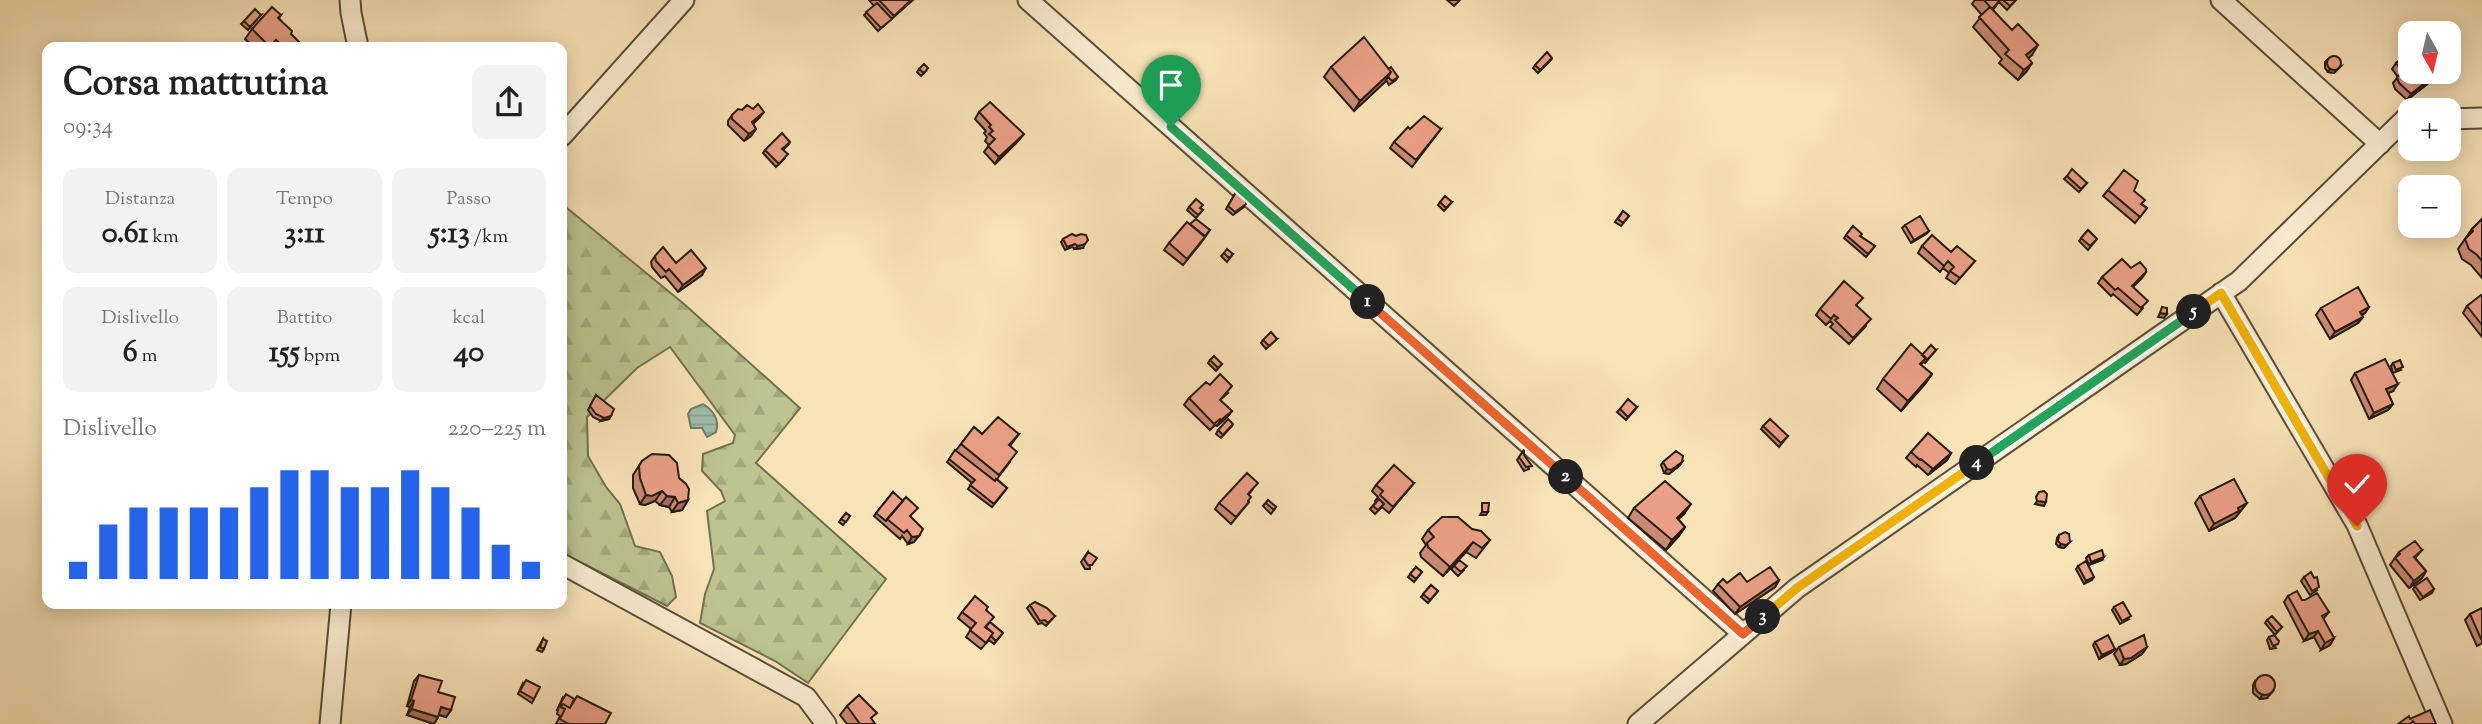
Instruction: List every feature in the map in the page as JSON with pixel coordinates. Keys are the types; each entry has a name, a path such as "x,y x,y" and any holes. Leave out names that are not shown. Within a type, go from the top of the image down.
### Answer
{"street":[{"path":"350,0 357,42"},
{"path":"567,130 684,0"},
{"path":"1028,0 1743,634"},
{"path":"2221,0 2380,144"},
{"path":"2461,119 2482,118"},
{"path":"1637,724 1797,588 2239,281 2398,126"},
{"path":"2221,293 2357,526 2442,724"},
{"path":"567,567 806,697 826,724"},
{"path":"330,724 341,609"}],"green space":[{"path":"567,208 684,304 800,408 756,463 886,579 808,683 775,661 700,623 705,594 714,569 707,511 725,501 721,491 702,471 703,454 733,443 735,435 670,347 637,368 587,417 588,456 606,487 620,504 635,546 660,552 672,576 676,597 667,606 567,556"}],"shaded area":[{"path":"703,404 713,412 717,423 716,432 707,437 702,428 691,428 688,414 691,409"}],"building":[{"path":"879,0 911,0 894,16"},
{"path":"1984,0 2000,0 1992,9"},
{"path":"2003,0 2016,0 2010,6"},
{"path":"877,3 892,19 881,28 866,12"},
{"path":"272,7 281,15 278,18 299,42 265,42 252,29"},
{"path":"1990,7 2012,30 2018,24 2038,45 2026,55 2032,63 2024,70 2005,54 2009,50 1979,17"},
{"path":"255,9 261,15 250,27 244,21"},
{"path":"1364,37 1391,72 1360,101 1331,67"},
{"path":"1547,52 1552,58 1540,70 1535,65"},
{"path":"2334,56 2339,58 2339,68 2334,70 2329,68 2327,63 2329,58"},
{"path":"924,64 928,68 924,73 919,69"},
{"path":"1391,67 1398,77 1392,81 1388,77"},
{"path":"2400,84 2424,84 2411,94"},
{"path":"990,102 1024,134 999,157 988,146 995,139 989,134 993,131 989,127 991,125 979,112"},
{"path":"758,104 764,112 752,122 756,129 749,134 732,119 732,115 747,105 753,109"},
{"path":"1424,116 1441,129 1416,160 1394,142 1408,127 1410,129"},
{"path":"782,133 790,142 782,149 788,154 779,164 765,150"},
{"path":"2072,169 2087,183 2081,189 2067,176"},
{"path":"2124,170 2138,181 2134,191 2145,200 2141,204 2147,208 2140,217 2108,190"},
{"path":"1236,192 1246,204 1235,212 1228,206"},
{"path":"1445,196 1452,202 1446,208 1440,202"},
{"path":"1196,199 1203,205 1200,208 1203,210 1198,215 1189,207"},
{"path":"1623,211 1629,216 1623,223 1618,219"},
{"path":"1920,216 1929,231 1914,240 1905,225"},
{"path":"1196,219 1210,230 1205,236 1190,224"},
{"path":"2482,219 2482,261 2469,249 2465,239"},
{"path":"1187,222 1205,237 1187,259 1169,243"},
{"path":"1853,226 1862,234 1860,236 1875,246 1868,254 1846,235"},
{"path":"2088,230 2097,239 2090,246 2081,238"},
{"path":"1072,234 1086,235 1088,240 1085,244 1067,247 1063,239"},
{"path":"1932,235 1951,252 1957,246 1975,261 1960,278 1950,271 1954,267 1948,261 1944,266 1922,246"},
{"path":"663,247 676,263 691,250 706,268 683,285 669,269 666,272 656,261 655,256"},
{"path":"1227,249 1233,254 1229,258 1224,253"},
{"path":"2122,259 2131,268 2140,262 2146,269 2132,286 2148,301 2141,308 2102,277"},
{"path":"1844,281 1863,298 1856,305 1871,319 1853,338 1835,320 1838,318 1834,315 1831,319 1820,309"},
{"path":"2358,287 2369,307 2360,312 2363,317 2335,332 2321,308"},
{"path":"2482,296 2482,325 2467,306"},
{"path":"2162,307 2167,308 2167,314 2160,313"},
{"path":"1271,332 1277,339 1269,346 1263,340"},
{"path":"1911,344 1926,358 1920,364 1932,374 1908,401 1883,379"},
{"path":"1931,345 1936,350 1927,360 1922,355"},
{"path":"1214,356 1222,364 1218,368 1210,360"},
{"path":"2385,359 2398,384 2386,389 2393,404 2374,413 2355,373"},
{"path":"2400,360 2403,367 2396,370 2393,363"},
{"path":"1220,374 1232,386 1220,400 1232,411 1214,424 1189,398 1206,382 1210,385"},
{"path":"596,395 614,409 611,416 604,418 596,414 590,406"},
{"path":"1628,399 1637,407 1628,417 1620,409"},
{"path":"998,417 1019,434 1009,445 1017,452 999,475 961,444 974,427 982,434"},
{"path":"1228,419 1233,424 1223,435 1218,430"},
{"path":"1770,419 1788,436 1781,443 1763,426"},
{"path":"1928,433 1951,453 1933,469 1911,452"},
{"path":"955,450 1007,488 994,504 970,485 975,480 949,459"},
{"path":"1524,450 1524,455 1532,466 1526,467 1519,457"},
{"path":"1676,451 1683,456 1682,462 1671,470 1667,469 1663,462"},
{"path":"652,454 669,455 677,463 679,478 689,489 688,500 678,503 675,497 667,496 662,491 652,496 646,495 639,466"},
{"path":"1394,465 1414,483 1393,507 1380,495 1383,491 1376,485"},
{"path":"1247,473 1258,483 1248,494 1251,497 1249,502 1236,517 1219,503"},
{"path":"2234,479 2247,503 2238,508 2239,511 2214,524 2200,496"},
{"path":"1665,481 1691,504 1677,518 1685,527 1672,540 1634,508"},
{"path":"2044,491 2047,494 2046,502 2037,501 2039,492"},
{"path":"893,492 903,501 886,521 876,513"},
{"path":"906,497 918,508 910,516 923,529 919,536 912,537 907,530 904,533 887,519"},
{"path":"1379,499 1384,504 1378,510 1373,506"},
{"path":"1268,500 1276,507 1274,510 1266,503"},
{"path":"1482,503 1489,503 1488,512 1482,512"},
{"path":"846,513 850,516 846,522 841,519"},
{"path":"1442,517 1458,517 1490,540 1482,548 1473,542 1450,567 1427,543 1434,537 1428,530"},
{"path":"2065,532 2069,534 2070,542 2066,545 2058,541 2059,535"},
{"path":"2415,541 2422,550 2414,557 2426,571 2414,581 2395,558"},
{"path":"2102,550 2104,557 2091,562 2089,555"},
{"path":"1088,552 1097,558 1092,565 1088,565 1084,559"},
{"path":"1459,560 1467,566 1461,572 1454,566"},
{"path":"2086,561 2094,577 2086,581 2078,566"},
{"path":"1416,567 1422,572 1416,579 1410,574"},
{"path":"1770,567 1779,580 1740,607 1718,584 1723,579 1727,583 1740,573 1747,582"},
{"path":"2311,572 2314,578 2317,577 2319,587 2312,591 2304,577"},
{"path":"2427,578 2434,589 2423,597 2415,586"},
{"path":"1431,585 1438,591 1430,600 1423,594"},
{"path":"2297,591 2302,600 2317,593 2329,612 2322,616 2334,638 2325,643 2318,631 2309,634 2288,596"},
{"path":"975,596 988,607 986,610 994,617 985,627 993,633 986,643 970,630 976,623 962,612"},
{"path":"1035,602 1055,616 1048,623 1045,620 1040,621 1030,605"},
{"path":"2123,602 2131,616 2122,621 2114,607"},
{"path":"2482,608 2482,639 2481,639 2470,614"},
{"path":"2272,616 2282,627 2277,632 2267,620"},
{"path":"990,622 1003,633 996,641 991,636 993,633 986,627"},
{"path":"2108,635 2115,649 2102,655 2095,642"},
{"path":"2144,635 2147,647 2131,658 2124,659 2119,647"},
{"path":"2274,635 2279,641 2273,646 2269,637"},
{"path":"543,639 547,641 544,649 540,647"},
{"path":"419,675 442,681 438,692 455,697 451,710 441,707 438,717 412,709 414,701 411,700"},
{"path":"2265,675 2272,678 2275,685 2272,692 2265,695 2258,692 2255,685 2258,678"},
{"path":"526,680 540,687 534,699 520,691"},
{"path":"566,694 574,699 570,708 563,704 559,706"},
{"path":"859,695 877,713 871,718 875,724 860,724 847,706"},
{"path":"577,696 611,713 605,724 569,724 560,719 565,709 561,707 563,704 570,708"},
{"path":"2430,710 2436,724 2415,724 2413,721 2410,724 2398,724 2409,716 2410,719"}],"route":[{"path":"1171,127 1743,634 1797,588 2221,293 2357,526"}]}
